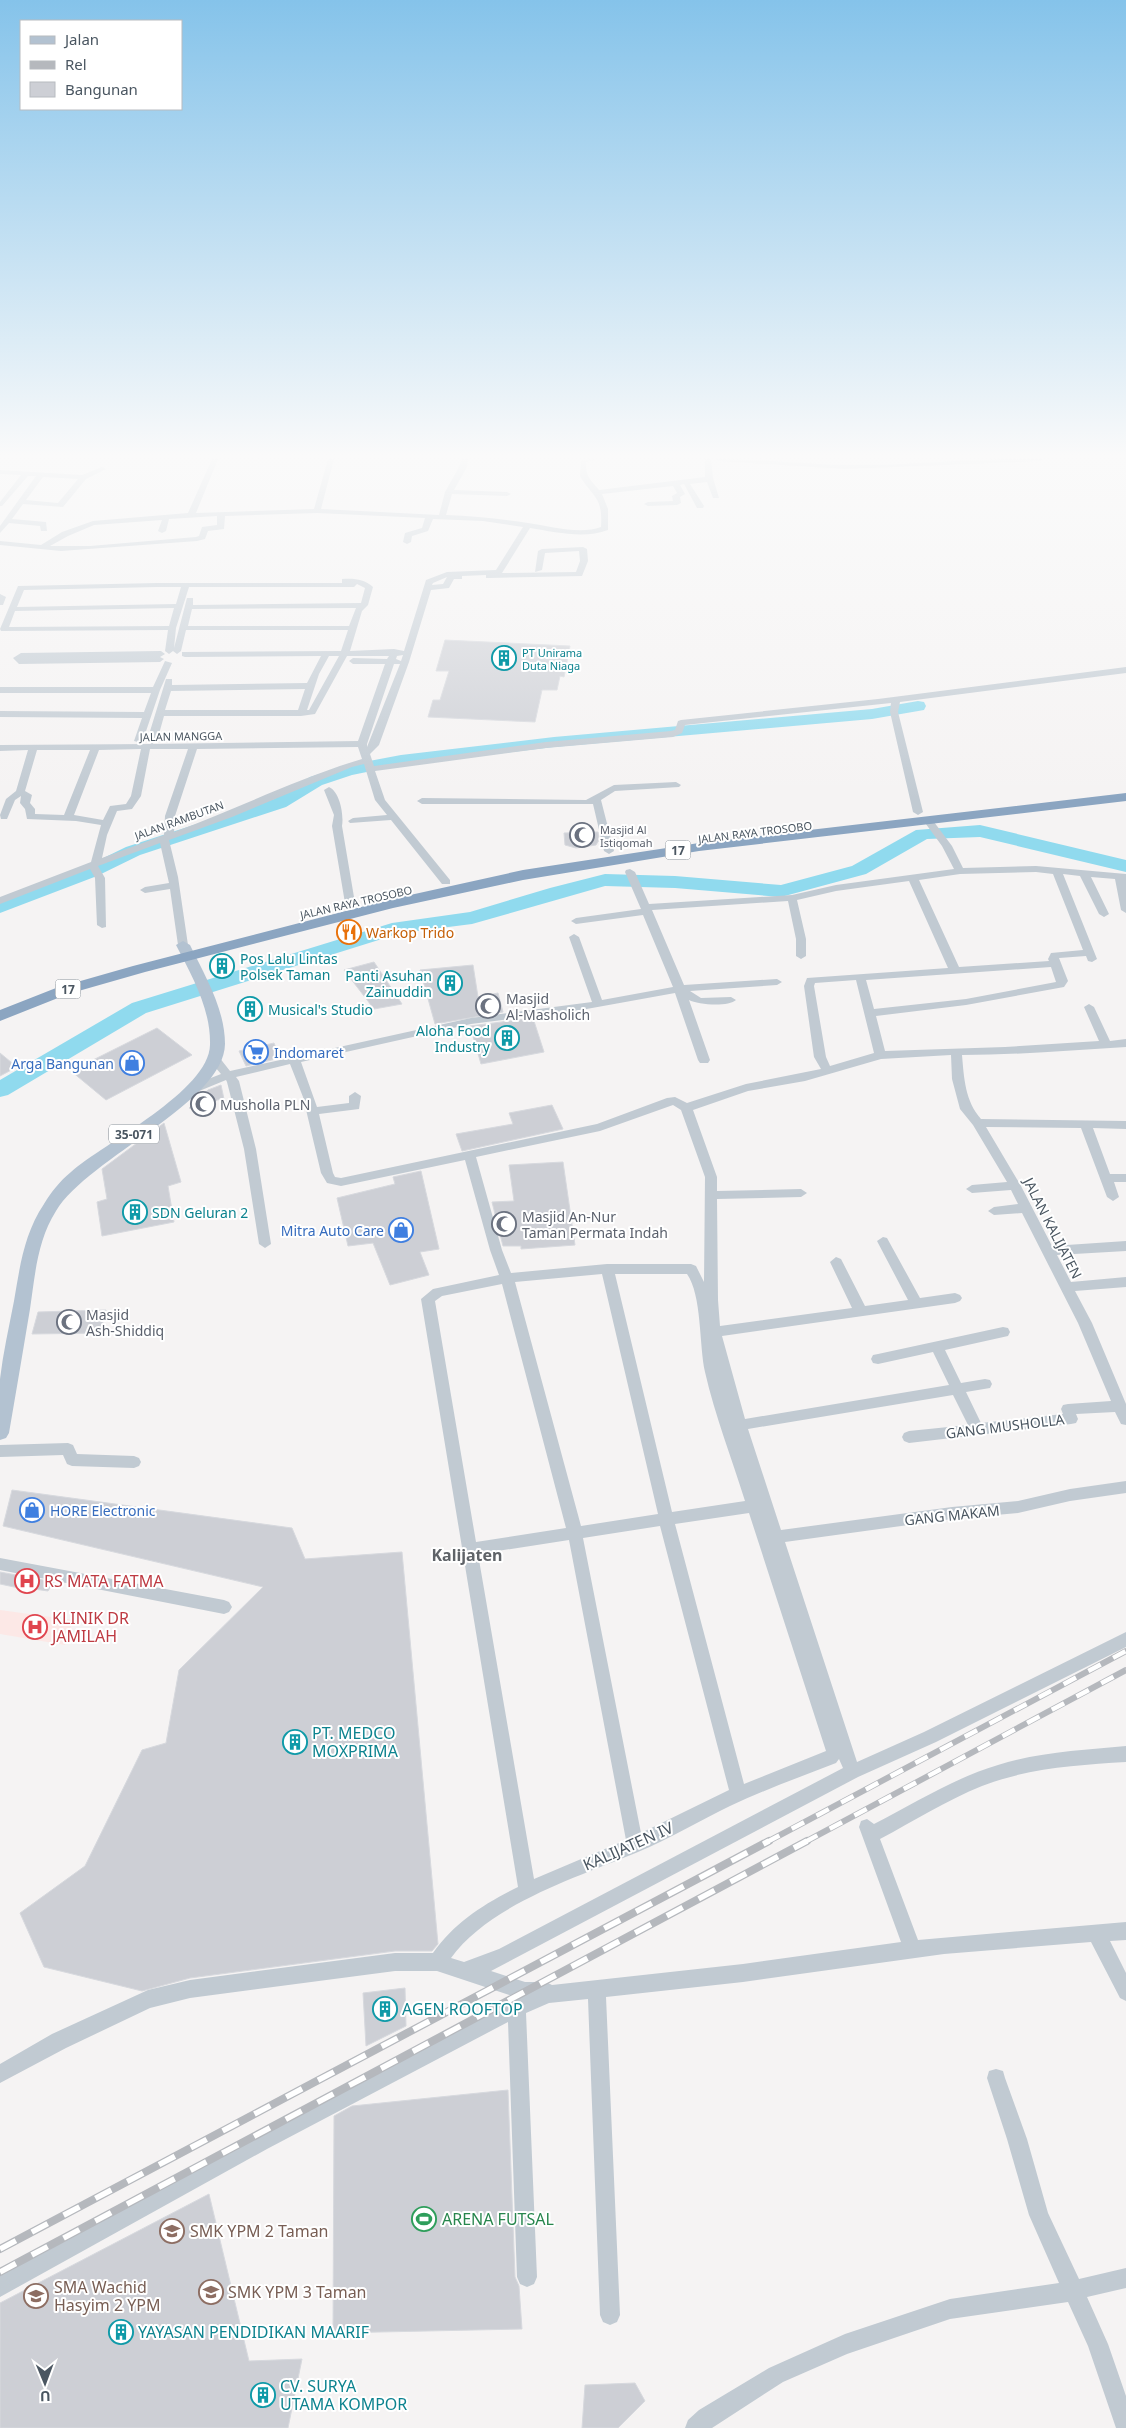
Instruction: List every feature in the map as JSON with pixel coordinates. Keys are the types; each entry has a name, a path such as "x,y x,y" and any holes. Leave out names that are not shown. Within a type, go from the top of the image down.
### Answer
{"highway":[{"name":"JALAN RAYA TROSOBO","path":"185,950 457,888 628,867 1126,786"},
{"name":"JALAN RAYA TROSOBO","path":"185,950 350,903 446,882 609,851 1126,797"},
{"name":"17","path":"0,1003 43,984 185,950"},
{"name":"17","path":"0,1016 62,991 185,950"}],"main road":[{"path":"185,950 208,996 218,1036 215,1060"},
{"name":"35-071","path":"0,1433 32,1246 41,1221 50,1205 77,1176 192,1090 215,1060"}],"street":[{"path":"367,760 374,745 384,731 430,582 443,575 493,572"},
{"path":"513,576 517,572"},
{"path":"554,572 558,575"},
{"path":"428,588 446,586 451,577 575,575 580,572"},
{"path":"160,713 312,712 345,652 359,606 369,586 362,582 22,588 4,630 172,628"},
{"path":"185,584 354,583"},
{"path":"354,583 359,606"},
{"path":"146,743 160,713 182,628 185,584"},
{"path":"0,596 2,596 0,603"},
{"path":"14,609 359,606"},
{"path":"102,925 100,878 95,867 100,842 113,808 129,807 136,796 146,743 148,714 156,690 173,657 172,628 184,607"},
{"path":"182,628 352,628"},
{"path":"393,657 328,652 173,657 19,661 16,658 21,656 173,657 339,661 407,657"},
{"path":"301,713 308,686 328,652"},
{"path":"393,657 367,760 380,800 446,882"},
{"path":"367,760 673,734 681,723 895,706 1126,670"},
{"path":"167,688 308,686"},
{"path":"0,690 156,690"},
{"path":"895,706 926,819 941,838 960,871"},
{"path":"0,714 148,714"},
{"path":"0,741 146,743 339,738"},
{"name":"JALAN MANGGA","path":"0,748 95,748 146,743 367,760"},
{"path":"185,950 166,840 170,816 193,747"},
{"path":"4,817 11,799 20,792 33,748"},
{"path":"68,817 95,748"},
{"name":"JALAN RAMBUTAN","path":"0,901 166,840 270,799 332,771 367,760"},
{"path":"422,801 586,803 598,800 608,790 614,788 676,785"},
{"path":"329,790 339,815 337,826 350,903"},
{"path":"20,792 27,795 25,803 30,809 30,817 68,817 107,823"},
{"path":"598,800 609,851"},
{"path":"353,821 392,817"},
{"path":"628,867 679,990 704,1060"},
{"path":"576,921 647,909 788,898 836,888 960,871 1026,869 1122,876 1126,910"},
{"path":"871,1013 966,1002 1060,986 1063,981 1053,957 1058,954 1090,956 1056,871"},
{"path":"1084,873 1104,914"},
{"path":"913,878 955,971"},
{"path":"146,890 174,885"},
{"path":"788,898 801,939 801,956"},
{"path":"574,937 598,1004"},
{"path":"823,1071 808,983 814,979 1055,964"},
{"path":"860,976 871,1013 880,1055"},
{"path":"192,1090 228,1075 471,1021 519,1016 679,990 777,982"},
{"path":"679,990 699,1000 731,1000"},
{"path":"1089,1007 1106,1045"},
{"path":"686,1108 746,1088 806,1077 880,1055 956,1051 1005,1051 1126,1043"},
{"name":"JALAN KALIJATEN","path":"956,1051 958,1079 966,1109 978,1123 1015,1186 1085,1322 1118,1406 1126,1420"},
{"path":"294,1059 313,1111 327,1173 333,1181 349,1182 469,1154 600,1127 667,1102 675,1102 686,1108 709,1171 712,1194 710,1300 714,1332 740,1425 852,1772"},
{"path":"215,1060 233,1081 250,1149 265,1244"},
{"path":"313,1111 355,1106 355,1096"},
{"path":"978,1123 1126,1125"},
{"path":"1086,1125 1113,1197"},
{"path":"469,1154 496,1250 507,1278 575,1533 635,1845"},
{"path":"1107,1178 1126,1178"},
{"path":"972,1189 1015,1186"},
{"path":"712,1194 801,1193"},
{"path":"994,1210 1026,1208"},
{"path":"883,1241 917,1304"},
{"path":"1048,1251 1126,1246"},
{"path":"836,1262 861,1312"},
{"path":"607,1268 666,1519 738,1794"},
{"path":"469,1550 753,1506 709,1361 702,1297 696,1274 690,1269 607,1268 507,1278 438,1292 428,1299 469,1550 527,1890"},
{"path":"1066,1287 1126,1282"},
{"path":"714,1332 955,1298"},
{"path":"878,1359 1003,1332"},
{"path":"937,1347 977,1429"},
{"path":"740,1425 985,1384"},
{"name":"GANG MUSHOLLA","path":"910,1436 1071,1418 1068,1409 1118,1406"},
{"path":"0,1452 65,1449 69,1451 72,1460 134,1462"},
{"name":"GANG MAKAM","path":"777,1537 952,1513 1018,1507 1070,1495 1126,1487"},
{"name":"KALIJATEN IV","path":"437,1962 445,1946 461,1931 527,1890 635,1845 738,1794 830,1758 834,1753 834,1746 753,1506"},
{"path":"0,1564 59,1577 224,1607"},
{"path":"467,1970 482,1966 505,1955 811,1796 852,1772 930,1736 1126,1639"},
{"path":"912,1949 869,1831 996,1773 1021,1766 1126,1754"},
{"path":"0,2287 260,2142 536,1998 549,1994 743,1973 912,1949 1126,1931"},
{"path":"1096,1933 1126,1992"},
{"path":"0,2074 59,2041 148,1999 190,1989 394,1962 437,1962 467,1970 525,1991 597,1990"},
{"path":"597,1990 610,2315"},
{"path":"517,2009 527,2277"},
{"path":"996,2078 1017,2139 1039,2215 1098,2344 1126,2426"},
{"path":"696,2428 707,2418 776,2374 845,2344 950,2309 1076,2297 1126,2278"}],"shaded area":[{"name":"KLINIK DR JAMILAH","path":"0,1610 73,1620 65,1645 0,1634"}],"building":[{"name":"PT Unirama Duta Niaga","path":"445,640 570,646 564,677 560,676 557,690 542,690 535,722 428,717 433,700 440,700 449,671 436,671"},
{"name":"Masjid Al Istiqomah","path":"598,832 599,840 596,845 576,848 565,845 564,833"},
{"name":"Pos Lalu Lintas Polsek Taman","path":"223,954 232,969 218,973 214,968 214,963"},
{"path":"374,962 402,1004 374,1009 344,970"},
{"name":"Panti Asuhan Zainuddin","path":"473,965 478,997 498,993 503,1012 435,1024 420,970"},
{"name":"Aloha Food Industry","path":"533,1018 544,1052 481,1064 470,1026"},
{"name":"Arga Bangunan","path":"157,1028 192,1055 106,1100 71,1071"},
{"path":"274,1043 280,1058 246,1066 239,1051"},
{"path":"0,1053 17,1067 0,1076"},
{"path":"221,1085 224,1099 217,1100 202,1113 189,1108 208,1090"},
{"path":"552,1105 563,1129 462,1151 456,1134 513,1124 509,1113"},
{"path":"164,1123 181,1182 168,1186 174,1222 102,1236 97,1202 107,1199 102,1169"},
{"path":"563,1162 575,1245 521,1249 521,1246 503,1246 492,1202 514,1201 509,1165"},
{"name":"Mitra Auto Care","path":"421,1171 439,1249 420,1252 429,1275 390,1285 373,1243 348,1246 337,1198 395,1184 393,1177"},
{"name":"Masjid Ash-Shiddiq","path":"106,1310 100,1333 32,1334 38,1312"},
{"name":"PT. MEDCO MOXPRIMA","path":"12,1490 292,1528 305,1559 402,1552 438,1944 432,1951 395,1951 190,1978 142,1991 44,1967 20,1913 85,1866 142,1750 166,1743 179,1670 263,1587 3,1526"},
{"name":"RS MATA FATMA","path":"0,1572 54,1582 48,1591 34,1589 33,1591 0,1584"},
{"name":"AGEN ROOFTOP","path":"405,1988 406,2026 366,2046 363,1993"},
{"name":"ARENA FUTSAL","path":"508,2090 515,2277 519,2286 522,2329 333,2333 334,2116 352,2106"},
{"name":"YAYASAN PENDIDIKAN MAARIF","path":"209,2194 249,2361 302,2359 288,2428 0,2428 0,2303"},
{"path":"635,2383 645,2401 618,2428 582,2428 585,2385"}],"waterway":[{"path":"0,907 90,872 133,851 280,803 316,781 348,770 401,760 554,742 671,730 872,714 918,706"},
{"path":"0,1090 139,1008 399,927 472,918 557,892 605,880 675,882 781,891 859,870 923,834 980,831 1126,866"}],"railway":[{"path":"767,1842 1126,1651"},
{"path":"805,1842 1126,1670"},
{"path":"0,2249 769,1841"},
{"path":"0,2272 807,1841"}],"place":[{"name":"PT Unirama Duta Niaga","path":"504,658"},
{"name":"Masjid Al Istiqomah","path":"582,835"},
{"name":"Warkop Trido","path":"349,932"},
{"name":"Pos Lalu Lintas Polsek Taman","path":"222,966"},
{"name":"Panti Asuhan Zainuddin","path":"450,983"},
{"name":"Masjid Al-Masholich","path":"488,1006"},
{"name":"Musical's Studio","path":"250,1009"},
{"name":"Aloha Food Industry","path":"507,1038"},
{"name":"Indomaret","path":"256,1052"},
{"name":"Arga Bangunan","path":"132,1063"},
{"name":"Musholla PLN","path":"203,1104"},
{"name":"SDN Geluran 2","path":"135,1212"},
{"name":"Masjid An-Nur Taman Permata Indah","path":"504,1224"},
{"name":"Mitra Auto Care","path":"401,1230"},
{"name":"Masjid Ash-Shiddiq","path":"69,1322"},
{"name":"HORE Electronic","path":"32,1510"},
{"name":"RS MATA FATMA","path":"27,1581"},
{"name":"KLINIK DR JAMILAH","path":"35,1627"},
{"name":"PT. MEDCO MOXPRIMA","path":"295,1742"},
{"name":"AGEN ROOFTOP","path":"385,2009"},
{"name":"ARENA FUTSAL","path":"424,2219"},
{"name":"SMK YPM 2 Taman","path":"172,2231"},
{"name":"SMK YPM 3 Taman","path":"211,2292"},
{"name":"SMA Wachid Hasyim 2 YPM","path":"36,2296"},
{"name":"YAYASAN PENDIDIKAN MAARIF","path":"121,2332"},
{"name":"CV. SURYA UTAMA KOMPOR","path":"263,2395"}],"district":[{"name":"Kalijaten","path":"467,1555"}]}
